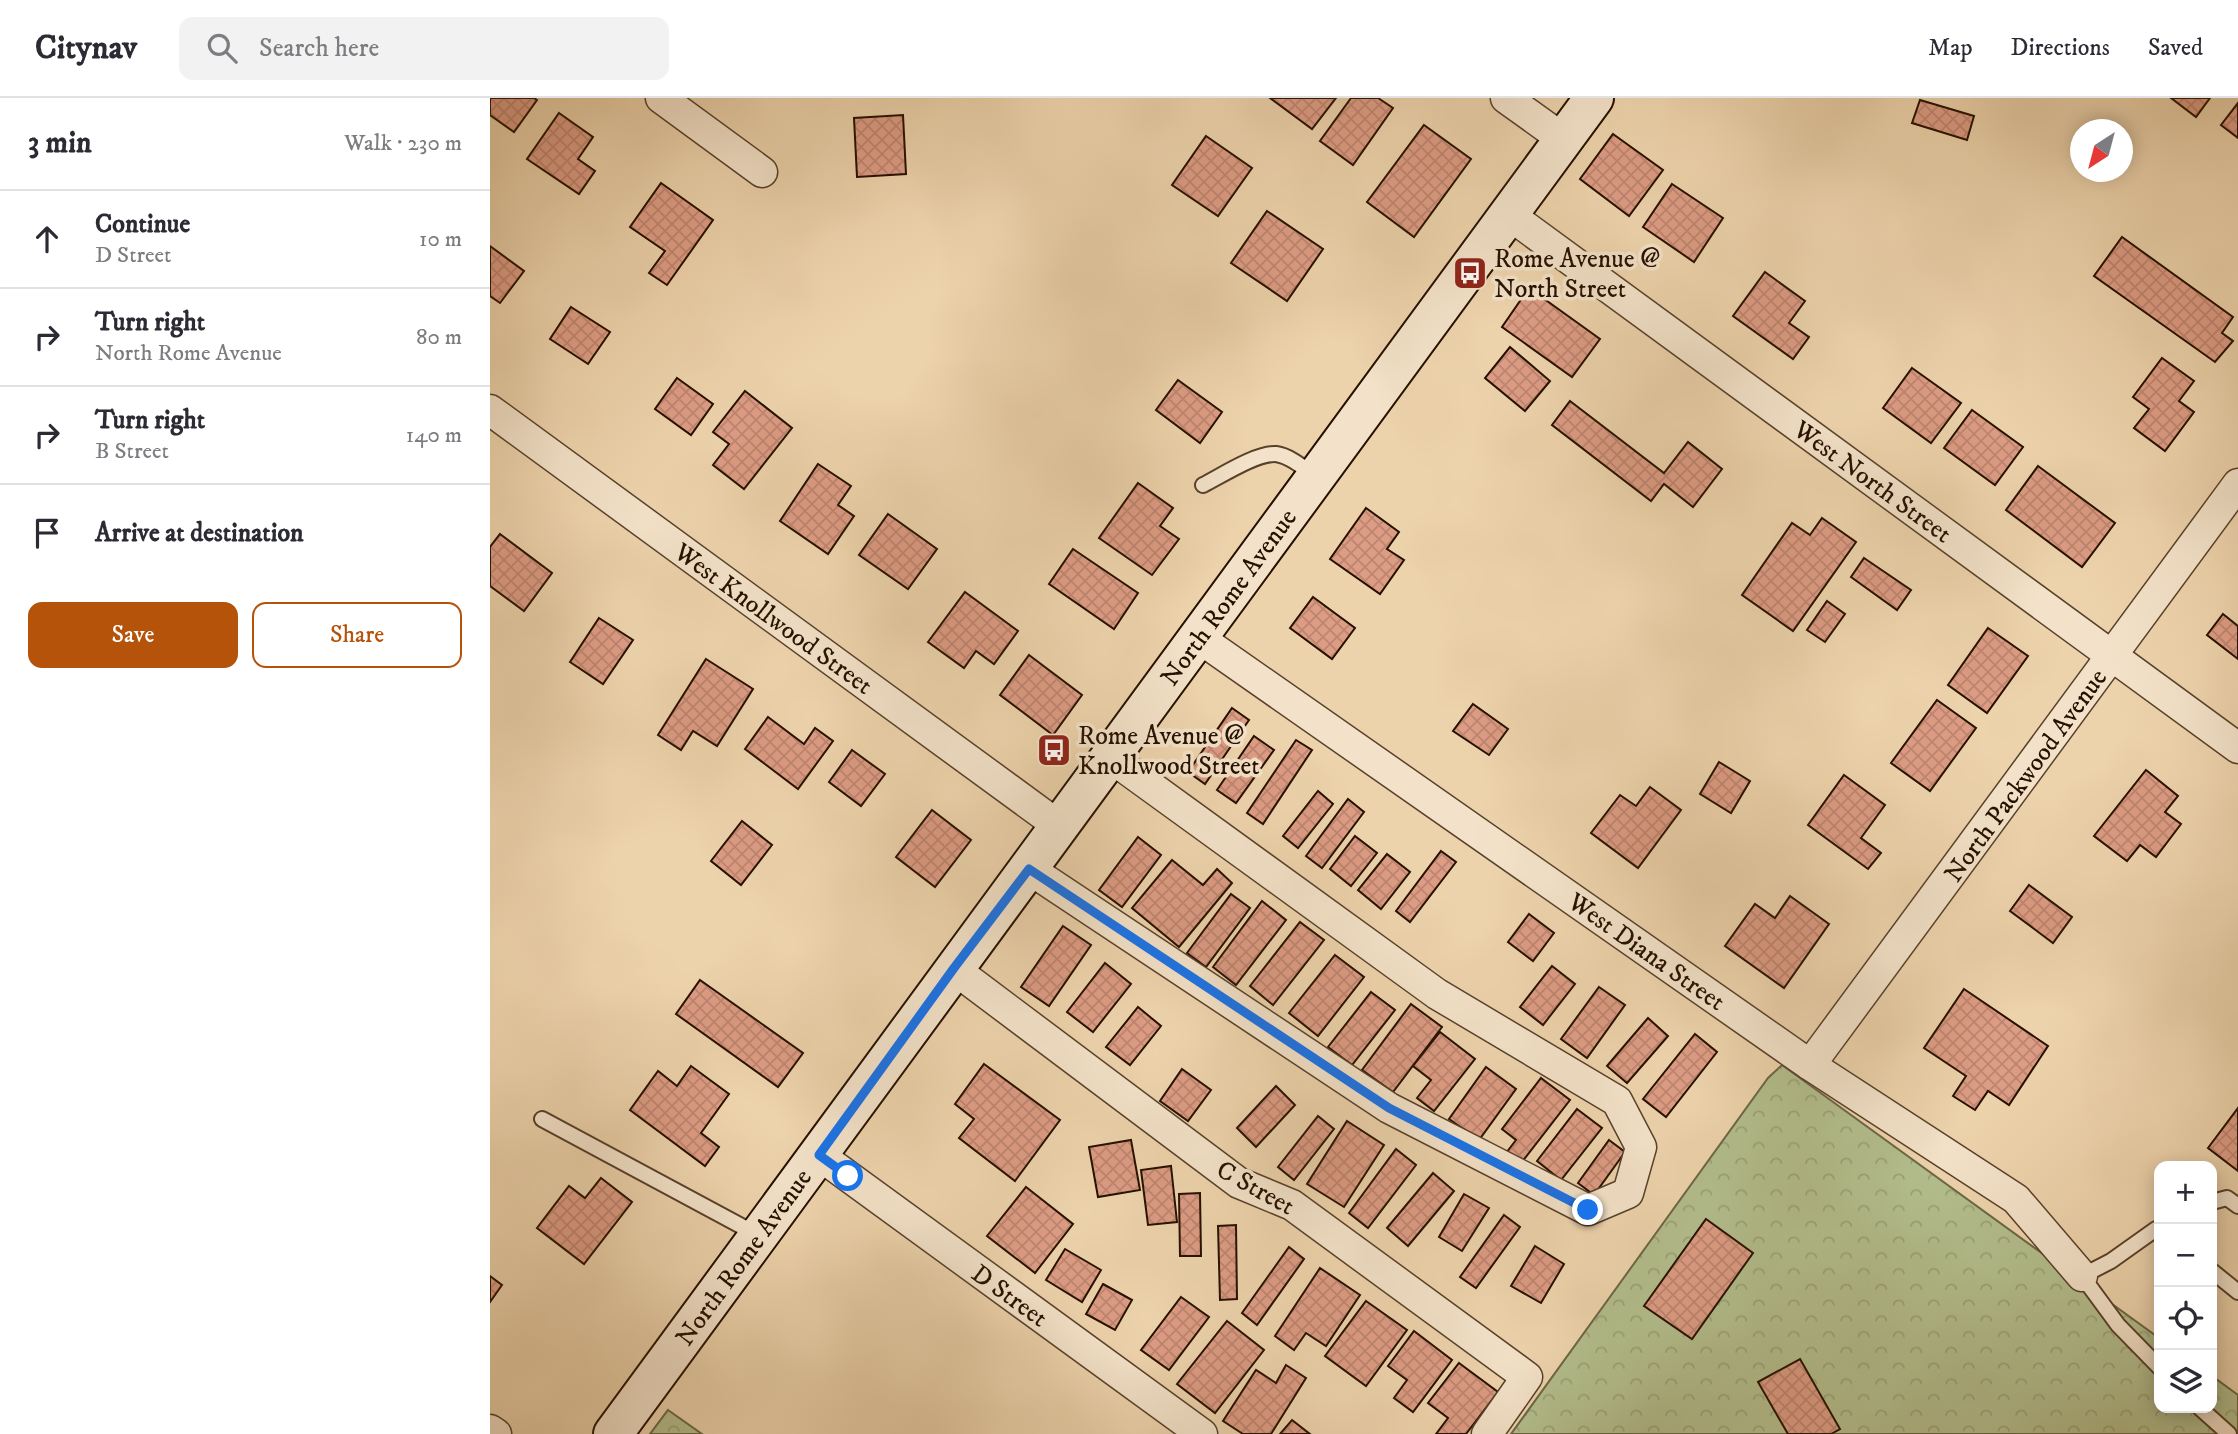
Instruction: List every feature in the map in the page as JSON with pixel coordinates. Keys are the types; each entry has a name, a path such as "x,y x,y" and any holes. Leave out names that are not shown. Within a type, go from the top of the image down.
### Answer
{"street":[{"path":"661,98 762,172"},
{"path":"1506,98 1563,139"},
{"name":"North Rome Avenue","path":"613,1434 1594,98"},
{"name":"West North Street","path":"1508,214 2238,748"},
{"name":"West Knollwood Street","path":"490,410 1059,826"},
{"name":"North Packwood Avenue","path":"1810,1065 2238,484"},
{"name":"West Diana Street","path":"1199,638 1810,1065 2016,1199 2082,1276"},
{"path":"1029,869 1389,1108 1588,1210 1628,1192 1641,1147 1617,1101 1437,994 1110,757"},
{"name":"C Street","path":"954,968 1239,1184 1292,1205 1527,1377 1487,1434"},
{"name":"D Street","path":"819,1155 1202,1434"},
{"path":"490,1430 496,1434"}],"lane":[{"path":"1203,485 1257,458 1275,454 1289,459 1316,477"},
{"path":"542,1119 759,1236"},
{"path":"2217,1201 2228,1198 2238,1206"},
{"path":"2154,1232 2111,1261 2082,1276 2118,1325 2154,1362"},
{"path":"2217,1275 2238,1292"},
{"path":"2206,1413 2229,1434"}],"green space":[{"path":"1782,1065 2154,1334 2154,1413 2217,1413 2217,1380 2238,1395 2238,1434 1511,1434 1768,1078"},
{"path":"668,1410 702,1434 650,1434"}],"building":[{"path":"490,98 537,100 514,132 490,115"},
{"path":"1270,98 1336,98 1312,129"},
{"path":"1351,98 1378,98 1393,108 1353,165 1320,141"},
{"path":"2171,98 2210,98 2196,117"},
{"path":"1920,100 1974,116 1967,140 1912,123"},
{"path":"2238,103 2238,138 2221,125"},
{"path":"559,113 593,137 578,159 595,171 579,194 527,159"},
{"path":"903,115 906,174 857,177 854,118"},
{"path":"1424,125 1471,159 1414,237 1367,202"},
{"path":"1613,134 1663,170 1629,216 1580,179"},
{"path":"1206,136 1252,168 1218,216 1172,185"},
{"path":"661,183 713,220 667,285 649,273 665,251 630,227"},
{"path":"1672,184 1723,218 1694,262 1643,227"},
{"path":"1267,211 1323,249 1287,301 1231,263"},
{"path":"2122,237 2233,317 2222,333 2233,341 2215,362 2094,276"},
{"path":"490,246 524,271 500,303 490,296"},
{"path":"1765,272 1805,301 1789,323 1809,337 1793,359 1733,316"},
{"path":"1529,288 1600,339 1572,377 1502,327"},
{"path":"571,307 610,332 588,364 550,339"},
{"path":"1510,347 1550,381 1525,411 1485,378"},
{"path":"2162,358 2194,381 2179,401 2194,412 2165,451 2134,428 2149,409 2133,397"},
{"path":"1912,368 1961,403 1931,443 1883,408"},
{"path":"677,378 713,404 691,435 655,409"},
{"path":"1178,380 1222,412 1200,443 1156,410"},
{"path":"745,391 792,428 744,489 713,465 729,444 713,432"},
{"path":"1570,401 1664,473 1688,442 1722,469 1693,507 1664,484 1651,501 1552,425"},
{"path":"1972,410 2023,447 1995,485 1944,448"},
{"path":"818,464 851,486 838,505 854,516 828,554 780,521"},
{"path":"2038,466 2115,523 2082,567 2006,510"},
{"path":"1138,483 1173,508 1160,526 1179,539 1152,575 1099,538"},
{"path":"1366,508 1399,532 1387,549 1404,560 1380,594 1330,559"},
{"path":"888,514 937,549 908,589 859,555"},
{"path":"1822,518 1856,542 1793,631 1742,595 1792,523 1810,535"},
{"path":"500,534 552,573 524,611 490,586 490,547"},
{"path":"1073,549 1138,593 1114,629 1049,584"},
{"path":"1864,558 1911,590 1897,610 1851,577"},
{"path":"965,592 1018,631 994,664 976,651 964,668 928,642"},
{"path":"1313,597 1355,628 1332,659 1290,628"},
{"path":"1827,601 1845,614 1825,642 1807,630"},
{"path":"2223,614 2238,626 2238,659 2207,635"},
{"path":"599,618 633,640 603,684 570,662"},
{"path":"1988,628 2028,656 1987,713 1948,685"},
{"path":"1029,655 1082,695 1053,735 1000,695"},
{"path":"706,659 753,689 717,746 693,731 681,750 658,735"},
{"path":"1937,700 1976,728 1930,791 1891,763"},
{"path":"1473,704 1508,729 1489,755 1453,731"},
{"path":"1232,708 1249,720 1205,784 1188,772"},
{"path":"768,717 804,744 815,728 833,741 798,789 745,749"},
{"path":"1254,736 1274,750 1236,803 1217,790"},
{"path":"1296,740 1312,750 1263,824 1247,813"},
{"path":"852,750 885,774 861,806 829,782"},
{"path":"1719,762 1750,781 1731,813 1700,794"},
{"path":"2146,770 2178,796 2165,812 2181,824 2156,857 2140,845 2127,861 2094,836"},
{"path":"1844,775 1885,805 1861,838 1881,853 1868,869 1808,825"},
{"path":"1650,787 1681,810 1638,868 1591,833 1620,795 1636,806"},
{"path":"1318,791 1333,804 1298,848 1283,836"},
{"path":"1348,799 1364,812 1322,868 1306,856"},
{"path":"932,810 971,840 935,887 896,857"},
{"path":"742,821 772,845 741,885 711,861"},
{"path":"1355,836 1377,853 1351,886 1330,869"},
{"path":"1138,837 1161,855 1122,907 1099,890"},
{"path":"1441,851 1456,862 1410,922 1396,911"},
{"path":"1387,854 1410,872 1381,909 1358,890"},
{"path":"1172,860 1203,885 1217,869 1232,883 1179,947 1132,908"},
{"path":"2029,885 2072,917 2053,943 2010,911"},
{"path":"1231,894 1250,908 1206,967 1187,953"},
{"path":"1790,896 1829,924 1784,988 1725,946 1755,904 1775,918"},
{"path":"1262,901 1286,920 1236,985 1213,967"},
{"path":"1529,914 1554,933 1533,961 1508,942"},
{"path":"1300,922 1324,940 1273,1005 1250,986"},
{"path":"1063,926 1091,945 1049,1006 1021,987"},
{"path":"1335,955 1364,977 1318,1036 1289,1013"},
{"path":"1105,963 1131,984 1093,1032 1067,1012"},
{"path":"1552,966 1575,984 1543,1025 1520,1007"},
{"path":"700,980 803,1053 778,1087 676,1014"},
{"path":"1599,987 1625,1005 1587,1058 1561,1039"},
{"path":"1964,989 2048,1046 2009,1105 1988,1091 1975,1110 1953,1096 1966,1076 1924,1048"},
{"path":"1371,992 1395,1010 1352,1065 1328,1047"},
{"path":"1411,1004 1442,1027 1393,1092 1362,1070"},
{"path":"1138,1007 1161,1026 1130,1065 1106,1047"},
{"path":"1648,1018 1668,1036 1627,1083 1607,1066"},
{"path":"1440,1032 1475,1059 1434,1111 1417,1098 1431,1080 1413,1066"},
{"path":"1695,1034 1717,1052 1666,1117 1643,1099"},
{"path":"984,1064 1060,1120 1015,1181 959,1138 974,1119 955,1104"},
{"path":"691,1066 729,1094 701,1133 719,1147 705,1166 630,1110 658,1071 677,1086"},
{"path":"1486,1067 1516,1089 1479,1140 1449,1119"},
{"path":"1182,1069 1211,1090 1188,1121 1160,1101"},
{"path":"1541,1078 1570,1100 1518,1167 1503,1157 1516,1140 1502,1129"},
{"path":"1276,1086 1295,1105 1256,1147 1237,1128"},
{"path":"2238,1108 2238,1171 2208,1148"},
{"path":"1577,1109 1602,1128 1561,1180 1537,1161"},
{"path":"1318,1116 1334,1129 1294,1180 1278,1167"},
{"path":"1347,1121 1384,1145 1344,1207 1307,1184"},
{"path":"1131,1140 1140,1190 1098,1197 1089,1147"},
{"path":"1609,1140 1625,1152 1594,1195 1578,1183"},
{"path":"1396,1149 1416,1165 1368,1228 1349,1213"},
{"path":"1171,1166 1177,1222 1148,1225 1141,1170"},
{"path":"1433,1173 1454,1191 1408,1246 1387,1228"},
{"path":"601,1178 632,1202 584,1264 537,1228 569,1186 585,1198"},
{"path":"1026,1187 1073,1224 1035,1273 987,1236"},
{"path":"1200,1193 1201,1256 1180,1256 1179,1194"},
{"path":"1464,1194 1489,1208 1462,1251 1439,1237"},
{"path":"1504,1215 1520,1227 1476,1288 1460,1277"},
{"path":"1706,1219 1753,1253 1692,1339 1644,1306"},
{"path":"1236,1225 1237,1299 1220,1300 1218,1226"},
{"path":"1535,1246 1564,1264 1541,1303 1511,1286"},
{"path":"1289,1247 1304,1259 1257,1325 1242,1313"},
{"path":"1065,1249 1101,1270 1082,1302 1046,1280"},
{"path":"1320,1268 1360,1295 1326,1346 1306,1333 1294,1350 1275,1336"},
{"path":"490,1276 502,1285 490,1302"},
{"path":"1103,1284 1132,1300 1115,1330 1086,1314"},
{"path":"1181,1297 1209,1317 1169,1370 1141,1350"},
{"path":"1366,1301 1407,1330 1366,1386 1325,1356"},
{"path":"1227,1321 1264,1350 1215,1413 1177,1384"},
{"path":"1414,1331 1452,1360 1413,1412 1394,1398 1407,1380 1388,1366"},
{"path":"1800,1359 1840,1429 1831,1434 1788,1434 1758,1382"},
{"path":"1459,1363 1498,1392 1466,1434 1436,1434 1448,1418 1428,1403"},
{"path":"1286,1365 1306,1378 1271,1434 1243,1434 1223,1421 1256,1370 1276,1383"},
{"path":"1292,1420 1310,1434 1280,1434"}],"place":[{"name":"Rome Avenue @ North Street","path":"1470,273"},
{"name":"Rome Avenue @ Knollwood Street","path":"1054,750"}],"route":[{"path":"848,1176 819,1155 1029,869 1389,1108 1588,1210"}]}
